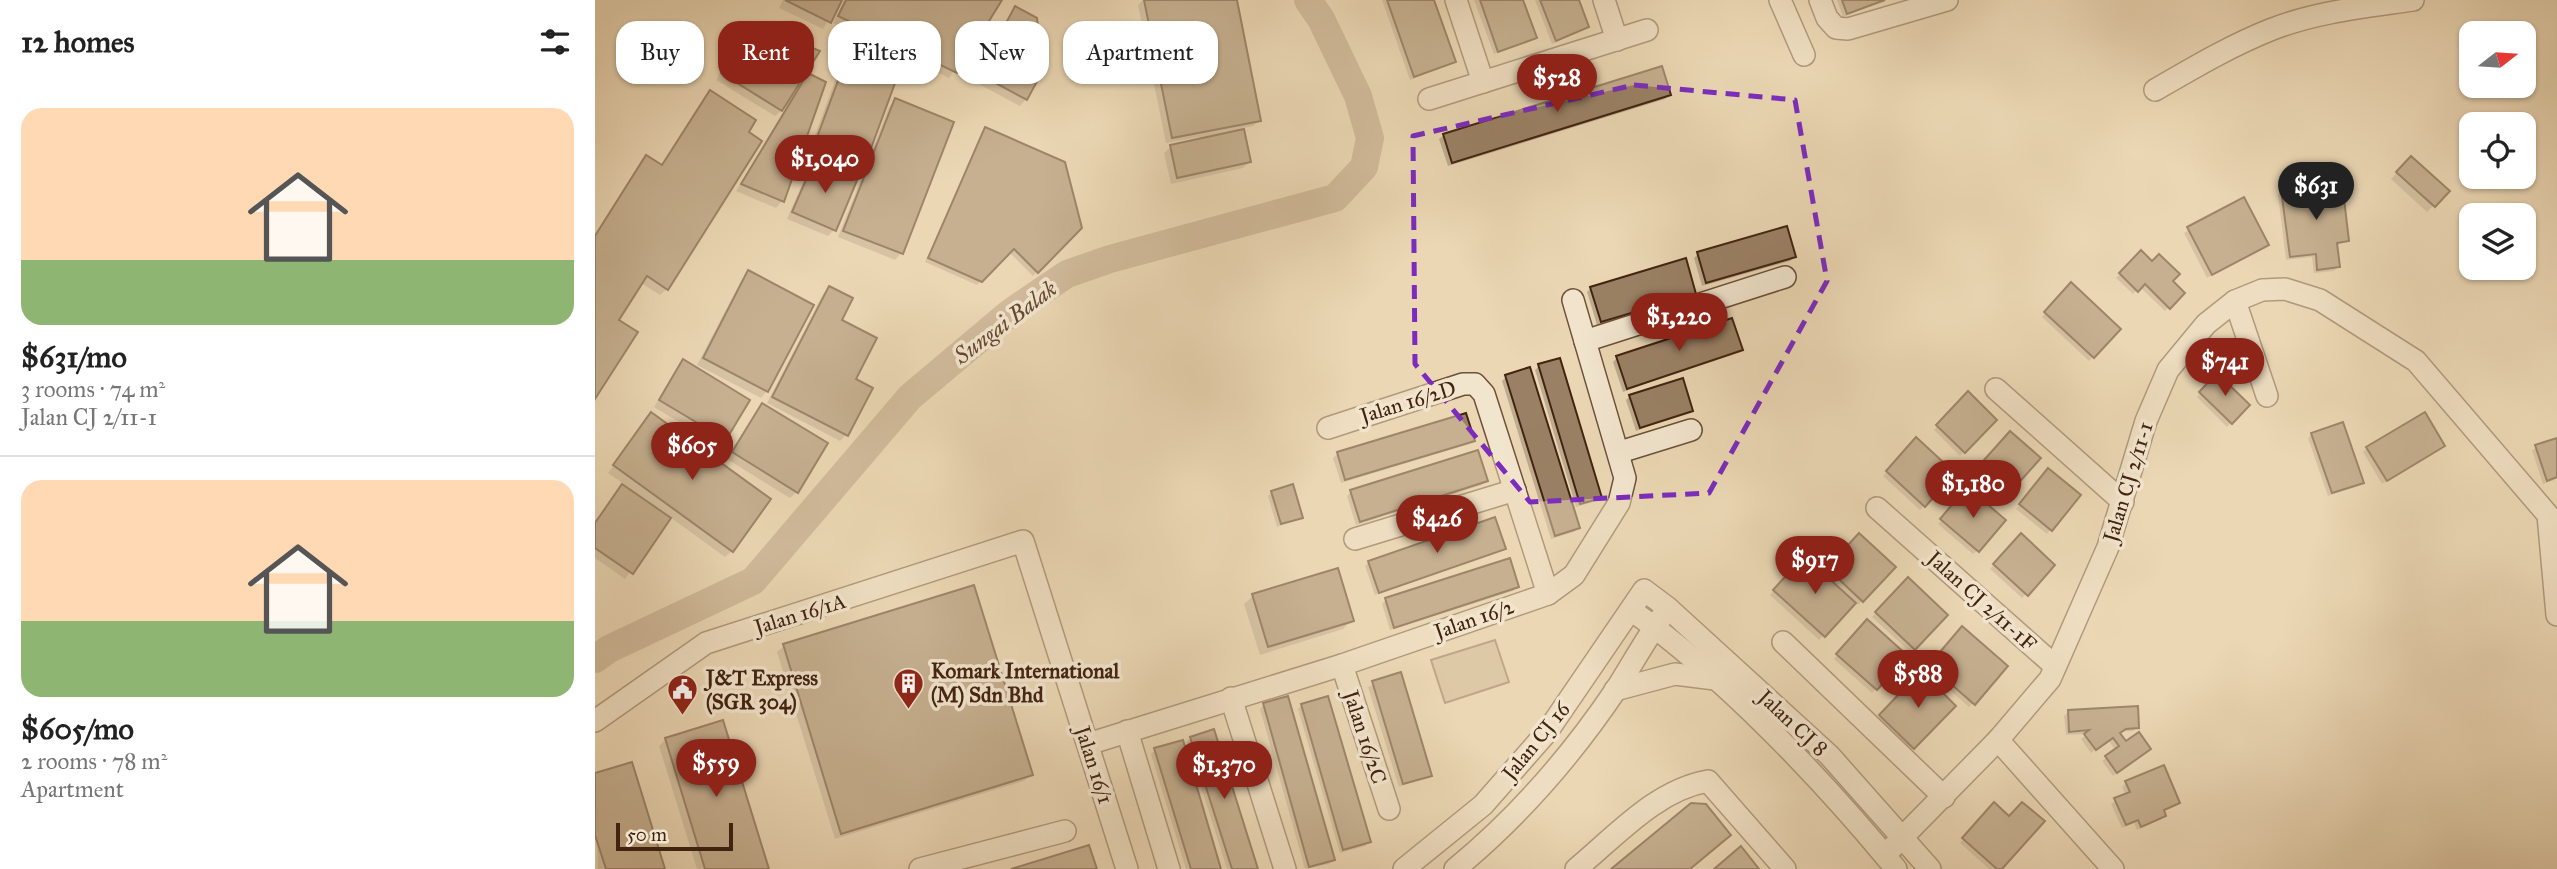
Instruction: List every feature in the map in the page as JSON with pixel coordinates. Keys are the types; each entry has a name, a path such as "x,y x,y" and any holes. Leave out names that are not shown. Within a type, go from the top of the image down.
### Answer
{"street":[{"path":"1456,0 1483,82"},
{"path":"1604,0 1617,40"},
{"path":"1780,0 1804,55"},
{"path":"1820,0 1827,18 1836,28 1848,29 1947,0"},
{"path":"2155,90 2220,53 2271,29 2344,9 2413,0"},
{"path":"1429,99 1647,30"},
{"path":"1585,341 1785,277"},
{"name":"Jalan CJ 2/11-1","path":"1891,862 1903,837 1998,740 2050,679 2108,547 2146,421 2168,370 2206,324 2235,301 2262,290 2285,289 2320,300 2416,361 2552,513 2557,615"},
{"name":"Jalan 16/2","path":"1088,744 1342,665 1548,594 1574,575 1619,503 1625,478 1620,452 1573,300"},
{"path":"2235,301 2267,396"},
{"name":"Jalan 16/2D","path":"1328,428 1463,384 1475,384 1484,394 1515,490"},
{"path":"1996,388 2123,502"},
{"path":"1620,452 1691,430"},
{"path":"1355,539 1515,490 1548,594"},
{"name":"Jalan CJ 2/11-1F","path":"1877,508 2055,666"},
{"name":"Jalan 16/1A","path":"595,721 706,643 1023,541"},
{"name":"Jalan 16/1","path":"1023,541 1127,869"},
{"name":"Jalan CJ 8","path":"1644,590 1668,608 1829,755 1930,869"},
{"name":"Jalan CJ 16","path":"1404,869 1483,805 1523,760 1547,732 1644,590"},
{"name":"Jalan CJ 16","path":"1455,869 1504,826 1535,791 1615,690 1668,608"},
{"name":"Jalan CJ 8","path":"1632,610 1715,678 1809,772 1891,862"},
{"path":"1783,642 1944,797"},
{"name":"Jalan 16/2C","path":"1342,665 1389,809"},
{"path":"1615,690 1675,674 1715,678"},
{"path":"1231,698 1285,869"},
{"path":"1127,732 1169,869"},
{"path":"1998,740 2113,869"},
{"path":"1577,869 1659,800 1685,785 1708,781 1785,869"},
{"path":"924,869 1065,831"}],"highlighted area":[{"path":"1634,85 1795,100 1827,281 1709,493 1530,502 1415,364 1413,136"}],"shaded area":[{"path":"1495,640 1509,682 1445,703 1431,660"}],"building":[{"path":"785,0 842,0 832,21"},
{"path":"846,0 1002,0 989,21 955,21 955,72 941,65 941,21 848,21 838,16"},
{"path":"1144,0 1237,0 1261,121 1172,138 1161,84 1218,84 1218,21 1148,21"},
{"path":"1387,0 1434,0 1456,62 1414,77"},
{"path":"1480,0 1523,0 1537,38 1498,52"},
{"path":"1540,0 1579,0 1589,27 1556,41"},
{"path":"1842,0 1885,0 1847,14"},
{"path":"1015,6 1037,18 1037,21 1007,21"},
{"path":"814,49 820,51 814,60"},
{"path":"1662,66 1671,95 1452,163 1443,134"},
{"path":"814,76 826,82 784,202 741,184 801,84 814,84"},
{"path":"739,84 799,84 782,111"},
{"path":"837,84 895,84 863,170 812,151"},
{"path":"997,84 1036,84 1027,100"},
{"path":"710,90 756,120 749,132 762,141 668,290 647,276 619,320 638,332 595,399 595,236 646,155 662,165"},
{"path":"895,98 954,122 903,254 843,231"},
{"path":"985,127 1065,162 1082,228 1038,273 1014,249 982,282 928,258"},
{"path":"1244,129 1251,162 1177,178 1170,145"},
{"path":"2411,156 2450,191 2435,207 2396,172"},
{"path":"815,159 858,178 836,231 792,212"},
{"path":"2342,182 2349,241 2337,243 2340,267 2317,270 2316,254 2290,257 2281,190"},
{"path":"2244,197 2269,245 2212,275 2187,227"},
{"path":"1787,226 1796,257 1706,283 1697,252"},
{"path":"2141,250 2152,261 2159,254 2180,274 2173,281 2185,293 2170,309 2145,284 2138,292 2119,273"},
{"path":"1686,258 1696,294 1601,322 1590,287"},
{"path":"748,270 814,305 768,392 703,358"},
{"path":"2071,282 2121,329 2094,358 2044,312"},
{"path":"829,286 853,298 842,320 877,338 856,379 873,388 848,436 772,397"},
{"path":"1732,318 1743,350 1627,389 1616,356"},
{"path":"1560,358 1602,498 1580,504 1538,364"},
{"path":"683,359 750,400 726,440 659,400"},
{"path":"1530,367 1580,528 1555,536 1505,375"},
{"path":"2217,373 2250,405 2232,424 2199,392"},
{"path":"1683,378 1693,411 1640,428 1629,395"},
{"path":"1968,391 1997,420 1965,453 1936,425"},
{"path":"762,403 828,443 798,493 732,452"},
{"path":"651,412 771,499 733,552 613,465"},
{"path":"2425,412 2445,446 2387,481 2366,447"},
{"path":"1466,413 1475,441 1345,480 1337,452"},
{"path":"2343,422 2364,483 2332,493 2311,433"},
{"path":"2010,431 2041,458 2007,496 1976,469"},
{"path":"1916,437 1955,473 1925,507 1886,471"},
{"path":"2557,438 2557,477 2547,481 2535,445"},
{"path":"1478,450 1488,481 1360,522 1350,490"},
{"path":"2048,468 2081,495 2052,531 2019,504"},
{"path":"622,484 671,518 633,574 595,548 595,523"},
{"path":"1293,484 1303,518 1281,524 1271,491"},
{"path":"1967,487 2006,520 1979,552 1940,519"},
{"path":"1495,517 1506,549 1379,593 1368,561"},
{"path":"1859,533 1896,567 1863,602 1827,568"},
{"path":"2021,533 2055,565 2028,596 1993,564"},
{"path":"1804,556 1856,603 1825,637 1773,590"},
{"path":"1510,558 1519,587 1394,628 1385,598"},
{"path":"1338,568 1354,621 1268,647 1252,594"},
{"path":"1908,577 1948,615 1915,650 1875,612"},
{"name":"Komark International (M) Sdn Bhd","path":"974,585 1033,775 841,834 783,644"},
{"path":"1867,619 1908,656 1877,690 1836,654"},
{"path":"1962,626 2008,666 1975,705 1929,665"},
{"path":"1921,671 1956,706 1914,749 1879,715"},
{"path":"1401,672 1432,776 1403,784 1372,681"},
{"path":"1288,696 1335,860 1309,867 1263,703"},
{"path":"1328,696 1371,842 1343,850 1301,704"},
{"path":"2138,706 2139,728 2126,729 2120,733 2126,741 2139,732 2151,749 2117,773 2105,756 2119,746 2113,738 2096,750 2084,734 2089,730 2069,732 2068,710"},
{"path":"723,720 769,869 705,869 665,738"},
{"path":"1214,729 1258,869 1232,869 1190,737"},
{"path":"1183,740 1221,869 1191,869 1154,748"},
{"path":"632,762 665,869 606,869 595,835 595,773"},
{"path":"2164,765 2180,803 2164,810 2166,816 2141,827 2138,820 2126,825 2114,798 2130,792 2125,781"},
{"path":"1994,802 2009,816 2022,802 2045,821 2002,869 1997,869 1962,838"},
{"path":"1691,803 1706,804 1731,835 1690,869 1611,869"},
{"path":"1089,845 1097,869 1011,869"},
{"path":"1741,846 1759,869 1714,869"}],"waterway":[{"name":"Sungai Balak","path":"595,659 609,649 753,581 910,397 1011,312 1067,274 1110,259 1335,198 1364,167 1370,138 1358,96 1321,19 1308,0"}],"place":[{"name":"Komark International (M) Sdn Bhd","path":"908,710"},
{"name":"J&T Express (SGR 304)","path":"683,717"}]}
